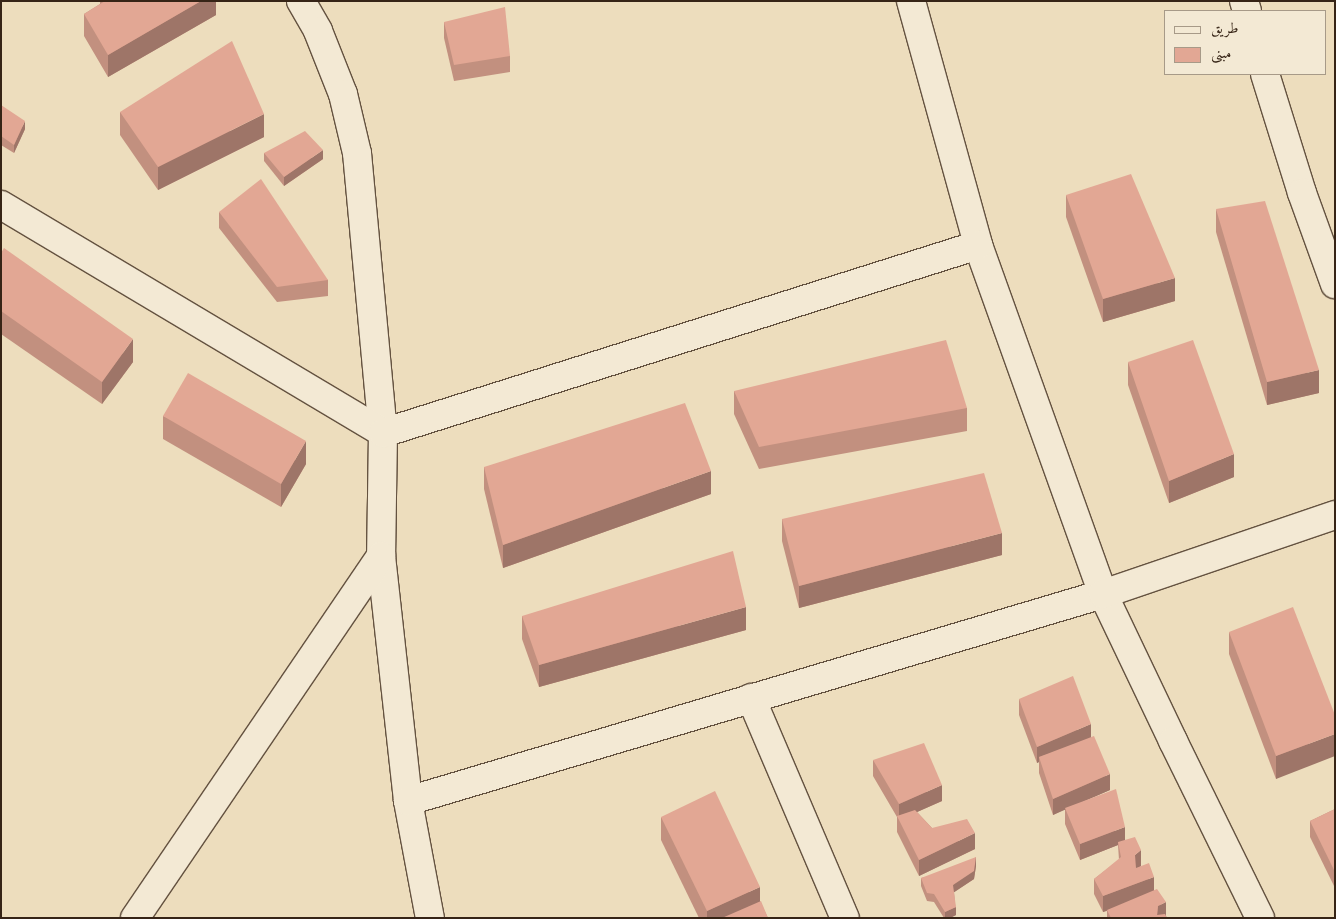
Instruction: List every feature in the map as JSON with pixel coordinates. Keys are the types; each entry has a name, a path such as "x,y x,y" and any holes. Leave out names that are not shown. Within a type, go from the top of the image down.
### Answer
{"street":[{"path":"301,1 318,31 343,94 357,153 384,433 381,556 408,801 430,918"},
{"path":"911,1 978,245 1103,594 1172,741 1260,918"},
{"path":"1266,75 1302,193 1335,284"},
{"path":"1,205 384,433 978,245"},
{"path":"408,801 1103,594 1335,515"},
{"path":"135,918 381,556"},
{"path":"750,698 845,918"}],"building":[{"path":"105,1 201,1 108,55 84,14"},
{"path":"505,7 510,56 454,65 444,22"},
{"path":"232,41 264,114 158,167 120,112"},
{"path":"1,105 25,121 14,145 1,136"},
{"path":"305,131 323,150 284,177 264,153"},
{"path":"1131,174 1175,278 1103,299 1066,195"},
{"path":"261,179 328,280 277,287 219,212"},
{"path":"1265,201 1319,370 1267,382 1216,209"},
{"path":"4,248 133,339 102,382 1,311 1,253"},
{"path":"946,340 967,408 759,447 734,391"},
{"path":"1193,340 1234,454 1169,481 1128,362"},
{"path":"188,373 306,441 281,484 163,416"},
{"path":"685,403 711,471 503,545 484,467"},
{"path":"984,473 1002,533 799,586 782,519"},
{"path":"733,551 746,607 539,665 522,616"},
{"path":"1293,607 1335,715 1335,734 1276,756 1229,632"},
{"path":"1073,676 1091,724 1037,747 1019,699"},
{"path":"1094,736 1110,774 1053,799 1039,757"},
{"path":"924,743 942,785 899,804 873,760"},
{"path":"1116,789 1125,827 1080,844 1065,808"},
{"path":"715,791 760,887 707,911 661,817"},
{"path":"1335,809 1335,872 1310,821"},
{"path":"915,810 932,828 967,819 975,833 919,860 897,816"},
{"path":"1135,837 1141,850 1135,855 1136,868 1149,863 1154,877 1103,896 1094,879 1121,857 1118,842"},
{"path":"976,857 974,871 953,885 956,907 945,912 934,894 927,893 921,878"},
{"path":"1157,889 1166,902 1158,906 1157,915 1165,914 1167,918 1111,918 1107,910"},
{"path":"761,901 768,918 722,918"}]}
